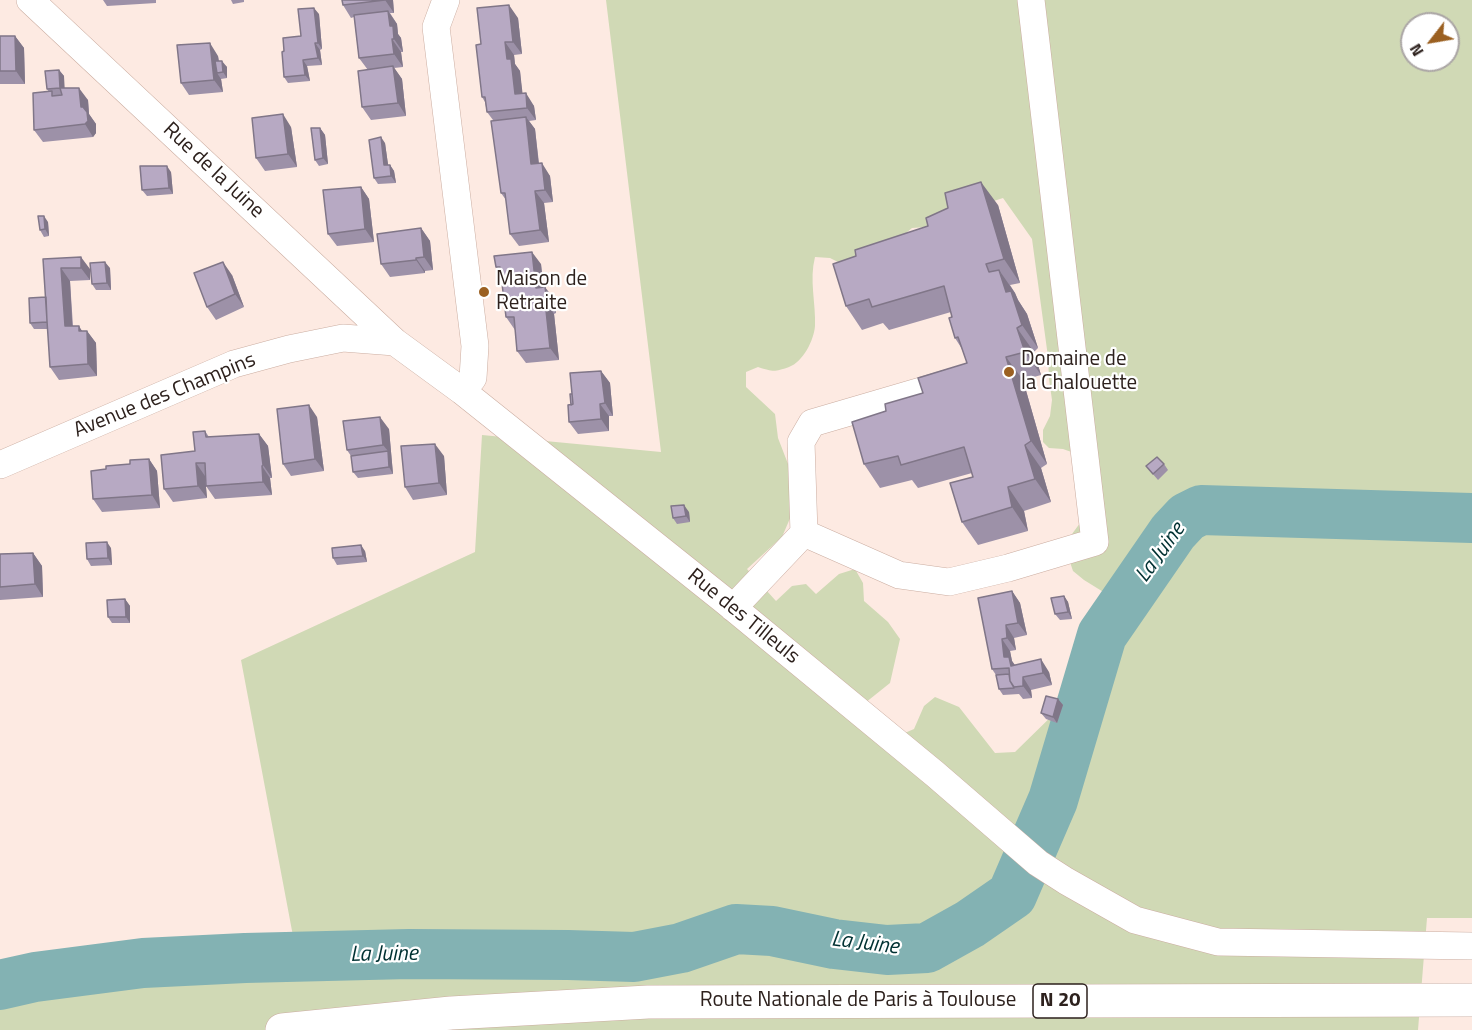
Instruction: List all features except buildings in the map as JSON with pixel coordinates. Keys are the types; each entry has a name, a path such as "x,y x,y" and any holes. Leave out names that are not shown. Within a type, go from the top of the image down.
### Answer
{"main road":[{"name":"Route Nationale de Paris à Toulouse","path":"282,1030 451,1013 648,1002 1472,1000"}],"street":[{"name":"Rue de la Juine","path":"30,0 395,342"},
{"path":"395,342 462,391 474,378 475,346 436,27 446,0"},
{"path":"804,533 899,575 949,582 1008,568 1095,542 1031,0"},
{"name":"Avenue des Champins","path":"0,465 234,364 289,349 343,338 395,342"},
{"path":"732,608 804,533 801,442 812,423 952,382"},
{"name":"Rue des Tilleuls","path":"462,391 732,608 935,774 1043,866 1135,920 1218,942 1472,946"}],"green space":[{"path":"606,0 1472,0 1472,918 1427,918 1418,1030 0,1030 0,974 79,957 293,936 241,660 475,552 482,435 661,452","holes":["1003,198 1032,239 1052,400 1050,416 1043,430 1043,442 1049,448 1063,449 1077,454 1083,519 1072,534 1068,556 1073,571 1105,593 1086,661 1061,707 1015,752 995,753 959,707 935,697 924,706 914,729 900,735 865,703 890,683 900,639 888,622 864,601 863,583 855,569 839,574 816,594 806,584 792,586 776,601 747,569 782,537 800,495 778,438 775,414 746,387 746,372 758,367 774,371 789,367 807,350 815,326 813,274 815,257 830,258 840,263 900,238 912,228 926,227 957,213"]}],"waterway":[{"name":"La Juine","path":"0,985 35,977 143,963 245,958 409,954 634,957 681,948 736,929 772,931 834,944 887,950 927,948 970,924 1012,895 1053,800 1102,635 1173,532 1187,517 1201,510 1472,518"}],"place":[{"name":"Maison de Retraite","path":"484,292"},
{"name":"Domaine de la Chalouette","path":"1009,372"}]}
